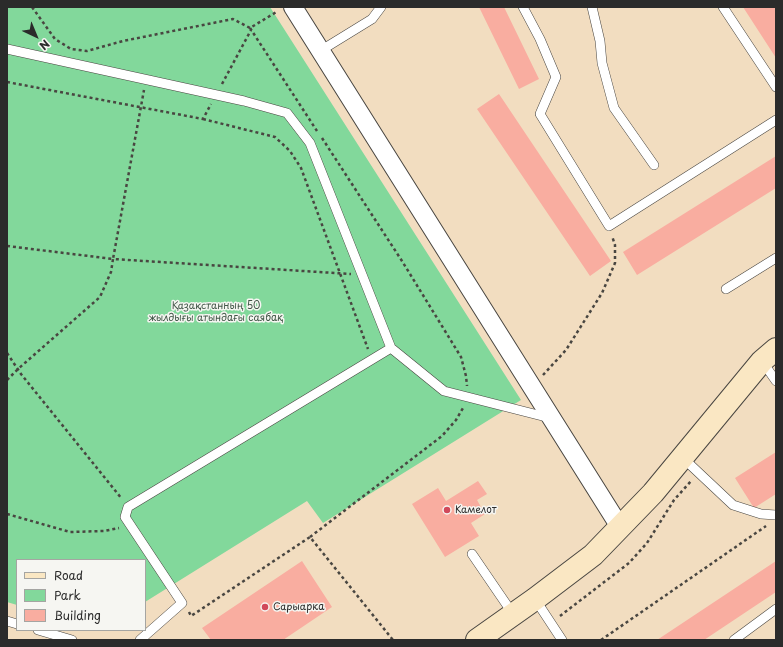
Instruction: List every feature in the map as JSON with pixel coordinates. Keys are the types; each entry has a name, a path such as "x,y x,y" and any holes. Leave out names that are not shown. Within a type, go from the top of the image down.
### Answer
{"street":[{"path":"293,7 620,527"},
{"path":"477,640 535,599 593,555 653,493 769,355"}],"lane":[{"path":"320,51 372,18 381,7"},
{"path":"523,7 540,39 556,77 540,114 609,226 776,120"},
{"path":"592,7 600,41 602,63 614,108 654,165"},
{"path":"723,7 776,87"},
{"path":"7,49 244,101 286,113 310,143 391,348 444,391 552,418"},
{"path":"726,289 776,258"},
{"path":"140,640 182,603 125,517 128,507 391,348"},
{"path":"769,355 776,381"},
{"path":"683,458 733,505 761,514 776,515"},
{"path":"472,554 514,614"},
{"path":"535,599 562,640"},
{"path":"734,640 776,609"},
{"path":"41,631 72,640"}],"path":[{"path":"32,7 55,39 71,49 87,51 123,41 233,19 250,28 402,261 461,357 466,376 468,397 456,420 442,436 310,537 191,616 182,603"},
{"path":"250,28 284,7"},
{"path":"7,380 100,297 112,272 113,259 146,79"},
{"path":"203,120 275,137 290,151 301,168 372,360"},
{"path":"532,386 547,372 566,350 602,293 615,263 616,245 609,226"},
{"path":"7,246 113,259 362,275"},
{"path":"7,353 18,369 128,507"},
{"path":"551,623 629,563 647,543 674,500 699,473"},
{"path":"7,514 70,532 104,531 131,526"},
{"path":"601,640 770,524"},
{"path":"310,537 393,640"}],"green space":[{"name":"Қазақстанның 50 жылдығы атындағы саябақ","path":"7,7 270,7 521,400 323,523 307,501 146,601 146,559 16,559 16,605 7,602"}],"building":[{"path":"479,7 504,7 539,79 519,89"},
{"path":"743,7 776,7 776,58"},
{"path":"499,94 611,261 590,276 477,109"},
{"path":"776,156 776,188 637,275 623,252"},
{"path":"776,452 776,494 754,508 735,478"},
{"path":"478,481 487,494 477,500 485,514 471,523 479,536 445,557 412,504 438,488 446,501"},
{"path":"302,561 332,607 283,640 211,640 202,628"},
{"path":"776,561 776,592 704,640 657,640"}],"place":[{"name":"Камелот","path":"447,510"},
{"name":"Сарыарка","path":"265,607"}]}
